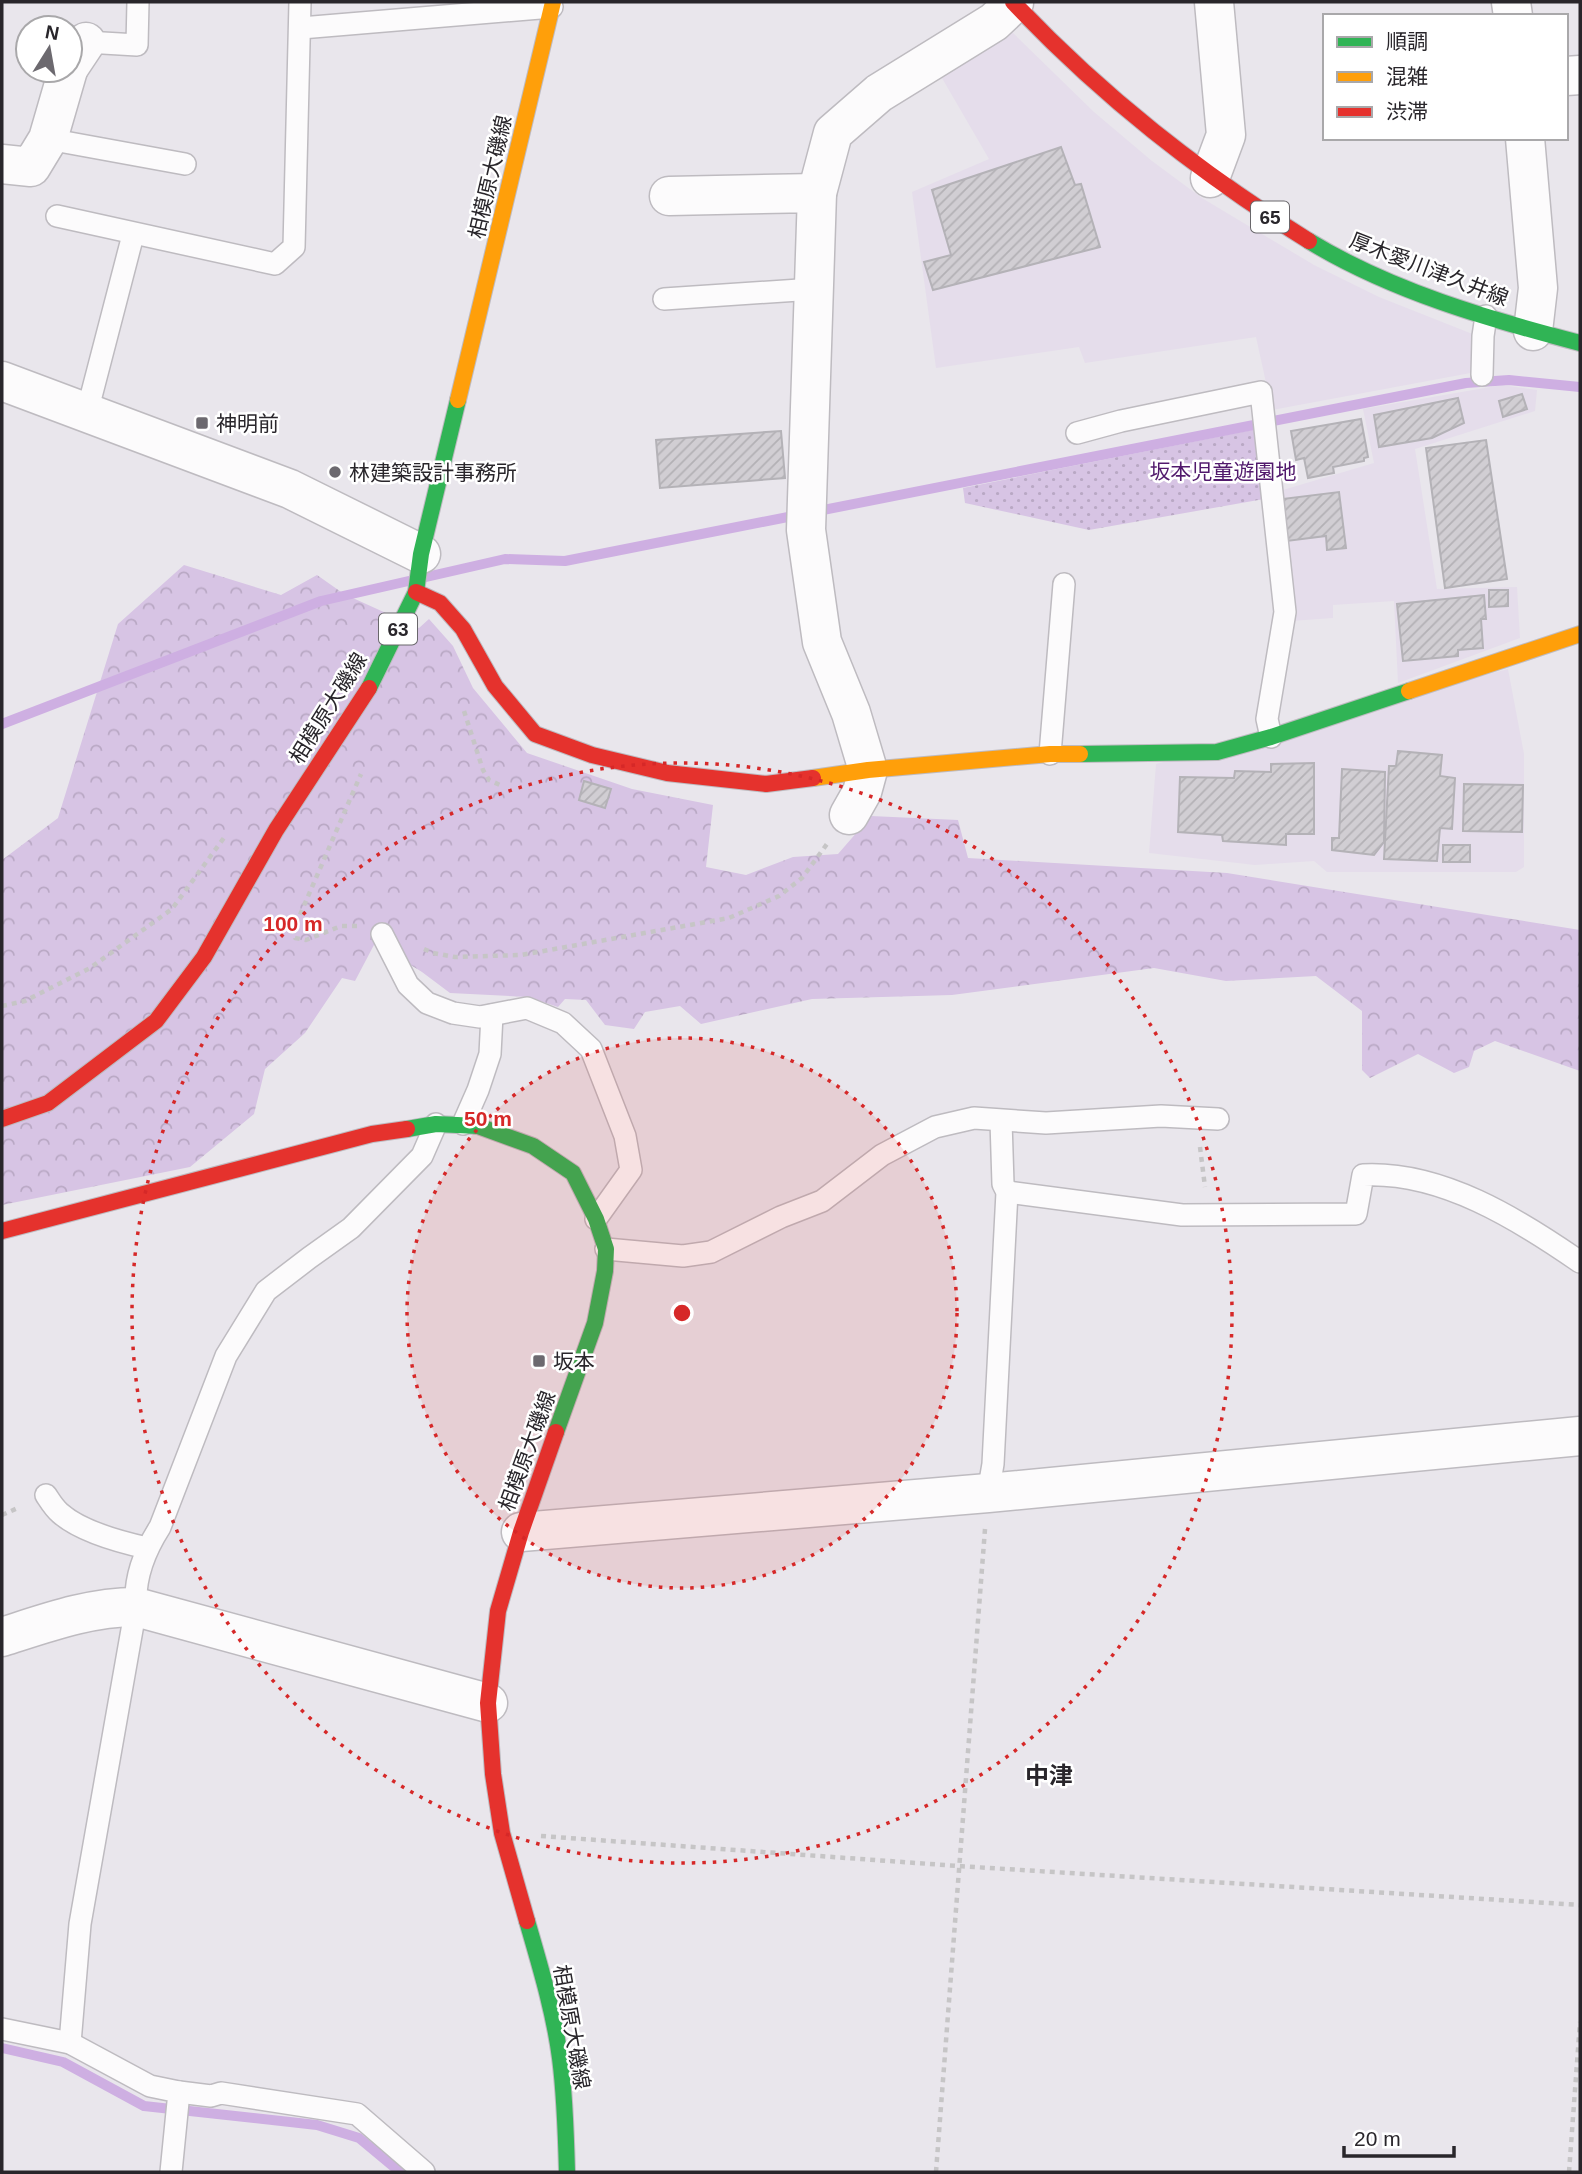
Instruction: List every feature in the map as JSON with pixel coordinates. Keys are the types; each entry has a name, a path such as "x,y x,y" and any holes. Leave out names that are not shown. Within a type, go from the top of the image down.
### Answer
{"main road":[{"name":"厚木愛川津久井線","path":"1014,2 1075,66 1139,125 1210,178 1285,226 1353,265 1444,302 1533,331 1580,342"},
{"name":"相模原大磯線","path":"2,1119 48,1103 156,1021 204,957 276,830 372,684 415,593 421,554 552,4"},
{"path":"415,593 440,603 463,629 495,686 536,734 592,755 667,773 766,784 869,770 1050,754 1217,752 1271,737 1580,634"},
{"name":"相模原大磯線","path":"2,1231 372,1133 436,1124 478,1125 533,1146 573,1172 596,1219 606,1249 605,1271 595,1323 520,1532 498,1611 488,1703 493,1774 502,1833 544,1981 560,2056 566,2118 567,2172"}],"street":[{"path":"849,815 862,792 869,770 851,713 822,642 807,514 817,193 833,133 857,95 879,93 994,22 1014,2"},
{"path":"1210,178 1226,135 1213,2"},
{"path":"2,164 31,167 48,139 67,84"},
{"path":"1525,140 1538,288 1533,331"},
{"path":"669,196 723,179 817,193"},
{"path":"2,381 290,489 421,554"},
{"path":"520,1532 988,1493 1580,1436"},
{"path":"2,1637 110,1607 136,1607 488,1703"}],"lane":[{"path":"84,57 137,45 138,2"},
{"path":"57,216 133,235 275,264 294,247 300,2"},
{"path":"301,28 552,4"},
{"path":"48,139 185,164"},
{"path":"87,412 133,235"},
{"path":"664,299 814,289"},
{"path":"1482,375 1486,316"},
{"path":"1077,433 1103,416 1261,392 1285,612 1267,719 1271,737"},
{"path":"1050,754 1064,584"},
{"path":"382,933 408,985 427,1003 453,1013 480,1017 527,1008 563,1023 591,1049 625,1136 631,1170 596,1219"},
{"path":"463,1124 478,1090 489,1054 492,1014"},
{"path":"606,1249 683,1256 711,1252 781,1217 822,1201 882,1155 935,1127 974,1118 1046,1123 1161,1116 1217,1119"},
{"path":"988,1493 993,1464 1007,1192 1003,1184 1001,1121"},
{"path":"69,2043 80,1924 136,1607 135,1588 147,1548 160,1527 226,1356 266,1292 351,1228 422,1156 436,1124"},
{"path":"1007,1192 1182,1215 1356,1214 1357,1173 1376,1174 1443,1186 1531,1228 1580,1262"},
{"path":"46,1495 57,1511 69,1520 119,1542 147,1548"},
{"path":"2,2029 69,2043 178,2102 221,2093 357,2113 424,2172"},
{"path":"171,2172 178,2102"}],"path":[{"path":"363,769 293,930 295,938 306,940 341,926 360,926 433,953 456,957 521,956 729,918 779,895 802,878 849,815"},
{"path":"2,1006 25,1002 90,968 172,909 234,825"},
{"path":"1196,1117 1209,1215"},
{"path":"936,2172 988,1493"},
{"path":"502,1833 958,1866 1580,1905"},
{"path":"1569,2172 1580,2022"}],"shaded area":[{"path":"994,29 1012,32 1094,112 1152,161 1202,198 1314,265 1379,297 1475,335 1476,372 1272,410 1256,337 1085,363 1079,347 936,368 912,192 989,159 935,66"},
{"path":"1502,385 1537,390 1535,411 1415,449 1437,589 1517,587 1520,638 1398,683 1394,601 1333,605 1333,618 1291,621 1276,492 1374,463 1363,409"},
{"path":"1508,669 1524,754 1524,867 1516,872 1327,872 1314,861 1255,865 1149,853 1156,764"}],"green space":[{"name":"坂本児童遊園地","path":"1257,429 1264,499 1089,530 965,503 963,488"},
{"path":"184,565 281,595 317,575 344,594 419,628 429,619 453,646 473,688 527,753 632,789 713,805 706,867 746,875 793,857 838,854 871,816 958,820 968,858 1227,873 1580,930 1580,1071 1495,1041 1474,1051 1469,1067 1454,1073 1418,1054 1370,1078 1362,1070 1362,1011 1316,976 1226,981 1154,968 952,995 812,999 701,1024 680,1006 645,1012 634,1029 605,1025 586,1000 565,999 558,1007 528,997 450,993 375,943 355,981 342,978 305,1033 265,1069 254,1114 190,1167 2,1205 2,860 58,818 118,624"}],"building":[{"path":"1061,147 1075,185 1081,184 1100,247 933,290 924,262 951,255 932,190"},
{"path":"1522,394 1527,409 1503,417 1499,401"},
{"path":"1458,398 1464,423 1432,438 1379,447 1374,415"},
{"path":"1361,419 1368,457 1364,458 1364,461 1333,467 1334,473 1308,478 1304,458 1296,460 1291,431"},
{"path":"781,431 785,478 660,488 656,440"},
{"path":"1486,440 1507,579 1445,588 1426,448"},
{"path":"1339,492 1346,548 1327,550 1326,536 1287,541 1282,499"},
{"path":"1489,590 1508,590 1508,606 1489,607"},
{"path":"1484,595 1486,619 1481,619 1483,648 1458,650 1458,656 1403,661 1397,604"},
{"path":"1398,751 1442,755 1440,776 1455,778 1452,829 1440,828 1437,861 1384,859 1389,766 1396,766"},
{"path":"1314,763 1314,834 1286,834 1286,845 1223,841 1222,835 1178,832 1180,777 1234,778 1235,771 1271,772 1271,764"},
{"path":"1342,769 1385,772 1384,842 1374,855 1332,850 1332,838 1339,838"},
{"path":"584,781 611,789 605,808 579,800"},
{"path":"1464,784 1523,785 1522,832 1463,831"},
{"path":"1443,845 1470,845 1470,862 1443,862"}],"waterway":[{"path":"2,724 321,601 505,559 565,561 1466,383 1509,380 1580,387"},
{"path":"2,2048 63,2062 144,2106 317,2125 359,2138 400,2172"}],"traffic: fast":[{"path":"1309,241 1373,275 1441,302 1580,343"},
{"path":"369,688 416,592 421,554 458,400"},
{"path":"1080,754 1217,752 1409,691"},
{"path":"407,1129 436,1124 478,1126 533,1146 573,1173 596,1219 606,1249 605,1271 595,1323 556,1432"},
{"path":"527,1921 546,1989 562,2072 567,2172"}],"traffic: slow":[{"path":"458,400 553,2"},
{"path":"1409,691 1580,634"},
{"path":"813,778 868,770 1050,754 1080,754"}],"traffic: jam":[{"path":"1013,2 1082,70 1154,131 1229,188 1309,241"},
{"path":"416,592 440,603 463,629 495,686 535,734 592,755 667,773 766,784 813,778"},
{"path":"2,1119 48,1103 156,1021 204,957 276,830 369,688"},
{"path":"2,1231 372,1134 407,1129"},
{"path":"527,1921 502,1833 493,1774 488,1703 498,1611 521,1532 556,1432"}],"place":[{"name":"神明前","path":"202,423"},
{"name":"林建築設計事務所","path":"335,472"},
{"name":"坂本","path":"539,1361"}],"district":[{"name":"中津","path":"1049,1775"}]}
